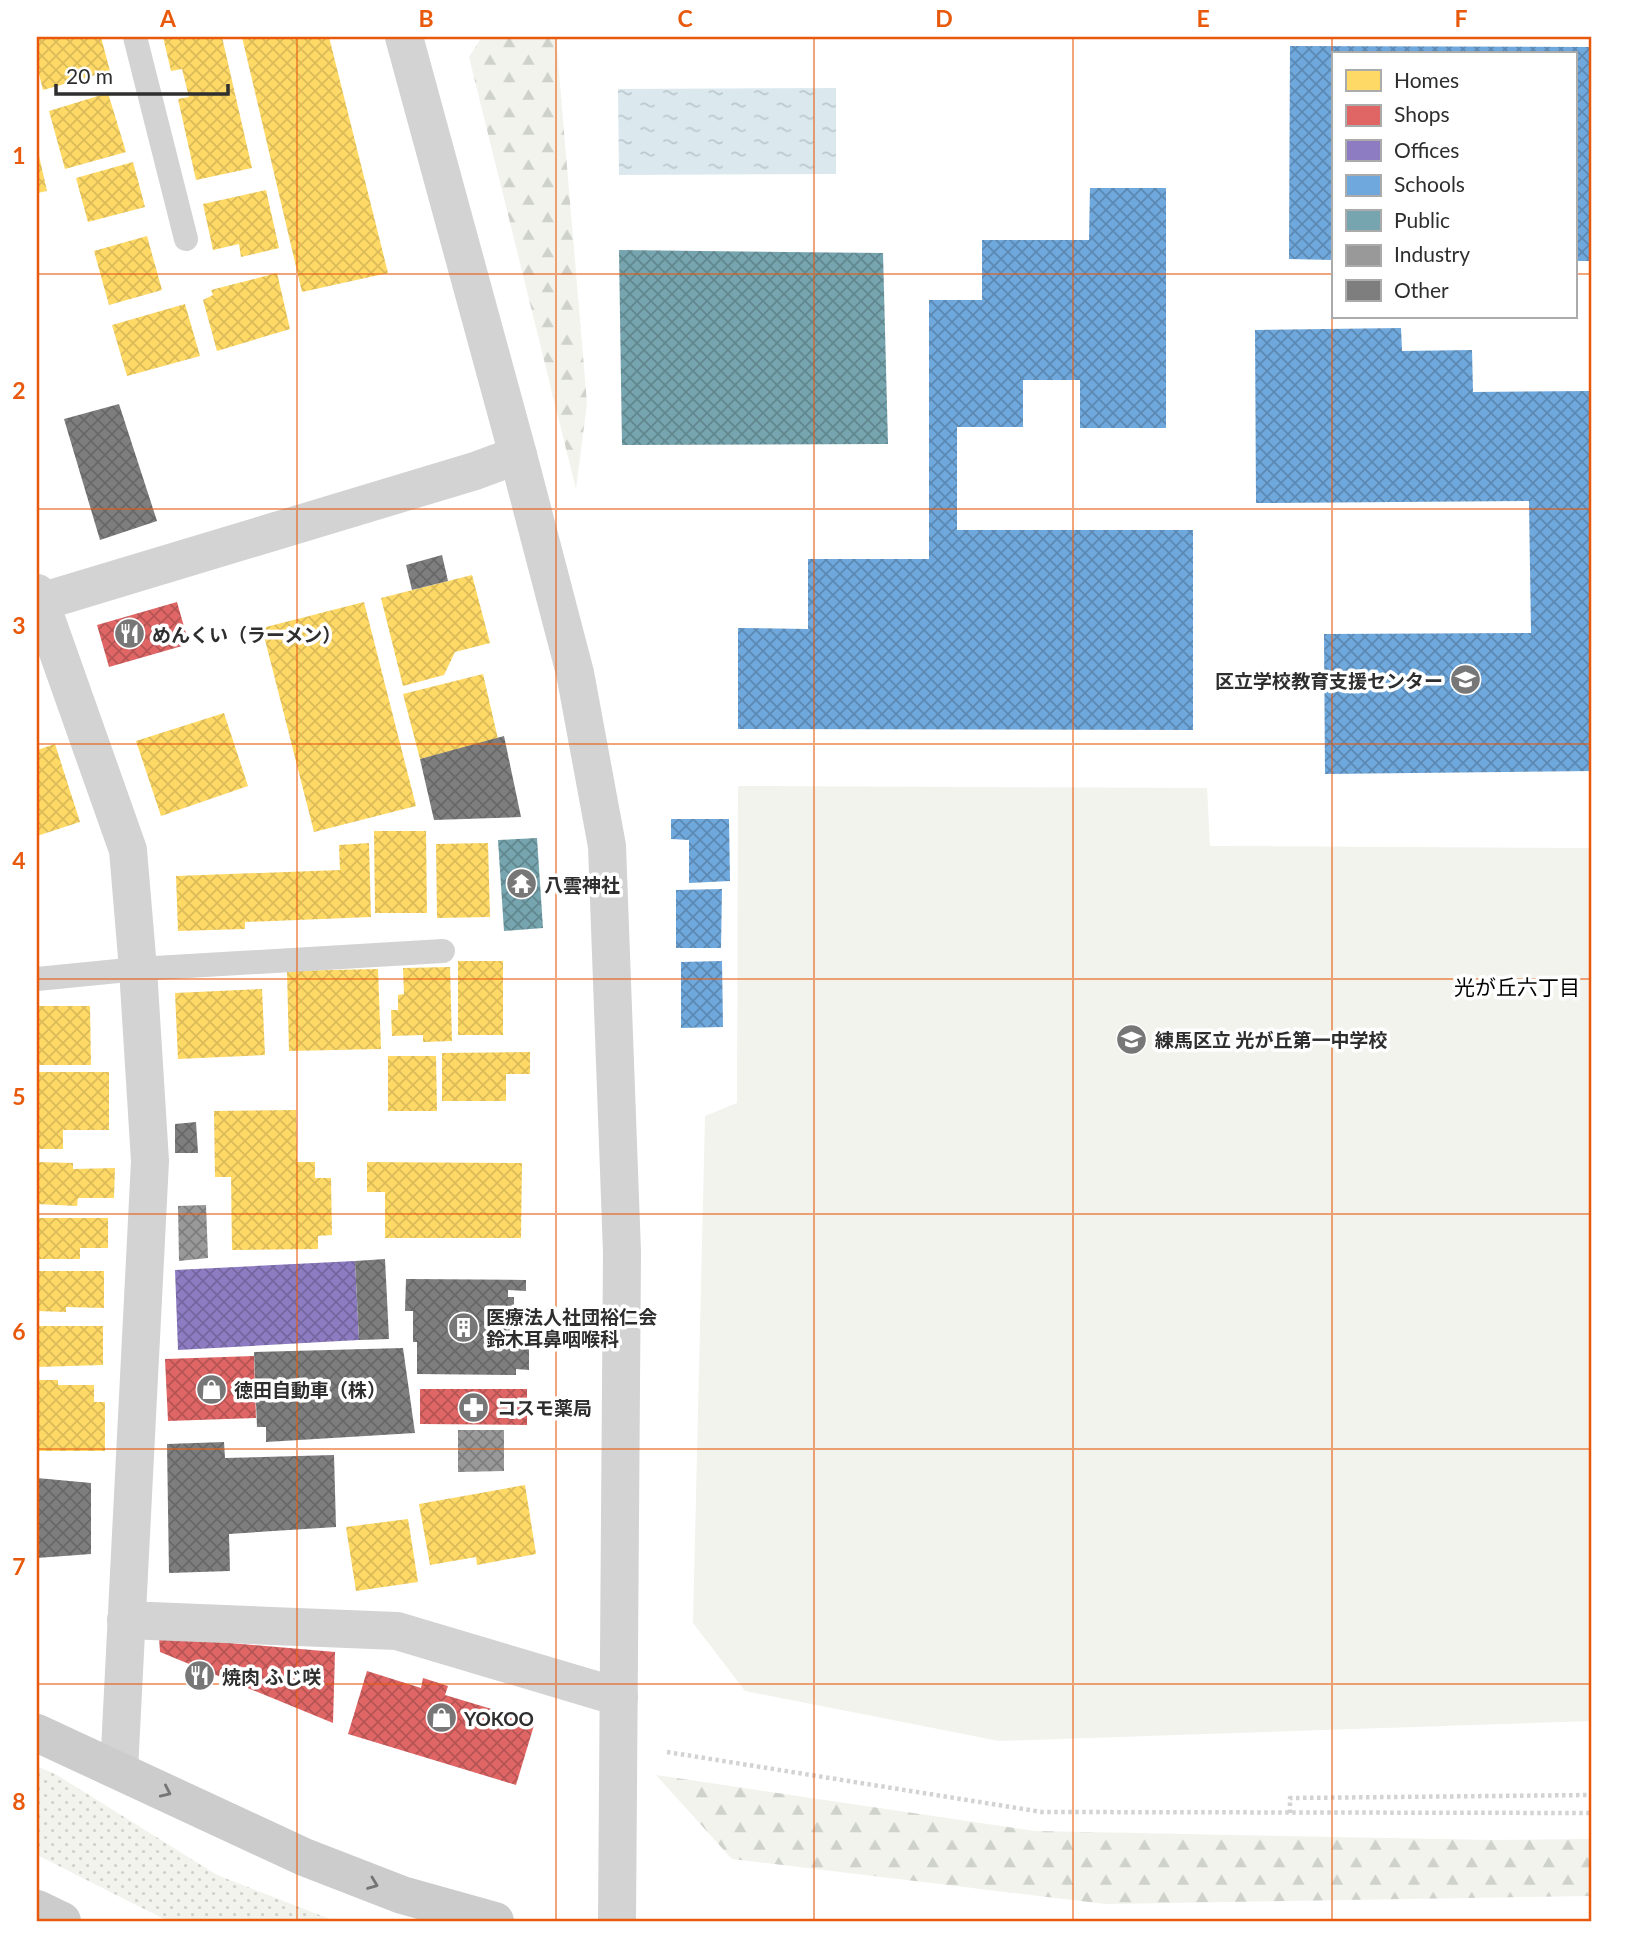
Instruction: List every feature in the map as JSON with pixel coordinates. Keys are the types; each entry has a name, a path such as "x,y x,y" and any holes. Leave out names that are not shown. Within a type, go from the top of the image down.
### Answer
{"main road":[{"path":"37,1733 304,1857 402,1895 495,1921"},
{"path":"37,1909 62,1921"}],"street":[{"path":"404,37 575,673 607,846 622,1252 617,1921"},
{"path":"119,1770 150,1161 138,969 128,850 38,599 475,471 518,455"},
{"path":"126,1620 397,1631 619,1697"}],"lane":[{"path":"135,37 186,239"},
{"path":"37,979 138,969 443,951"}],"path":[{"path":"654,1750 1042,1812 1592,1812"},
{"path":"1290,1813 1290,1798 1592,1795"}],"green space":[{"path":"482,37 556,37 587,403 576,489 469,57"},
{"path":"738,786 1207,788 1210,846 1592,848 1592,1721 999,1741 745,1691 693,1623 705,1116 737,1103"},
{"path":"37,1766 57,1775 217,1875 335,1921 168,1921 37,1855"},
{"path":"656,1775 1035,1831 1492,1840 1592,1839 1592,1896 1106,1904 732,1859"}],"water":[{"path":"836,88 836,174 619,175 618,89"}],"building: Homes":[{"path":"37,37 101,37 110,71 43,90 37,66"},
{"path":"163,37 222,37 252,168 196,180 178,99 189,97 182,69 171,71"},
{"path":"242,37 329,37 388,273 302,292"},
{"path":"108,93 126,152 65,169 49,111"},
{"path":"37,147 47,191 37,193"},
{"path":"133,162 145,207 88,222 76,178"},
{"path":"266,190 279,248 241,257 239,244 213,250 203,204"},
{"path":"147,236 162,290 109,305 94,251"},
{"path":"277,273 290,329 217,351 203,300 213,295 211,290"},
{"path":"185,304 200,356 127,376 112,325"},
{"path":"472,575 490,643 455,652 444,675 403,686 381,598"},
{"path":"364,602 416,806 314,832 262,628"},
{"path":"483,674 498,739 420,759 403,694"},
{"path":"224,713 248,786 161,816 136,741"},
{"path":"55,744 80,822 37,836 37,750"},
{"path":"374,831 426,831 427,913 375,913"},
{"path":"369,843 371,917 245,922 245,929 178,931 176,876 340,870 339,845"},
{"path":"488,843 490,917 437,918 436,844"},
{"path":"458,961 503,961 503,1035 458,1035"},
{"path":"450,967 452,1041 423,1042 423,1035 392,1036 391,1010 398,1010 398,995 404,994 403,968"},
{"path":"378,969 381,1049 289,1051 287,971"},
{"path":"262,989 265,1055 178,1059 175,993"},
{"path":"37,1006 90,1006 91,1065 37,1065"},
{"path":"530,1052 530,1074 506,1074 506,1101 442,1101 442,1053"},
{"path":"388,1056 436,1056 437,1111 388,1111"},
{"path":"37,1072 109,1072 109,1130 63,1130 63,1149 37,1149"},
{"path":"296,1110 297,1162 315,1162 315,1178 331,1178 332,1235 318,1236 318,1249 232,1250 231,1177 215,1177 214,1111"},
{"path":"37,1162 73,1163 73,1169 115,1168 114,1198 78,1198 77,1206 37,1204"},
{"path":"367,1162 522,1163 521,1238 385,1238 385,1192 367,1192"},
{"path":"37,1218 108,1218 108,1248 80,1248 80,1259 37,1259"},
{"path":"37,1271 104,1271 104,1308 66,1307 66,1312 37,1311"},
{"path":"37,1326 103,1326 103,1365 37,1367"},
{"path":"37,1380 58,1380 58,1385 94,1385 94,1402 105,1402 105,1451 37,1451"},
{"path":"525,1485 536,1554 477,1565 476,1557 430,1565 419,1504"},
{"path":"408,1519 418,1582 356,1591 346,1527"}],"building: Shops":[{"path":"177,602 189,644 109,667 97,625"},
{"name":"徳田自動車（株）","path":"254,1356 256,1418 168,1421 165,1359"},
{"name":"コスモ薬局","path":"420,1389 527,1389 527,1425 420,1424"},
{"path":"159,1637 335,1652 333,1723 160,1652"},
{"path":"367,1671 421,1688 423,1678 448,1686 445,1695 535,1722 516,1785 348,1734"}],"building: Offices":[{"path":"355,1261 359,1340 178,1350 175,1270"}],"building: Schools":[{"path":"1290,46 1592,47 1592,261 1576,261 1576,52 1332,52 1332,260 1289,259"},
{"path":"1090,188 1166,188 1166,428 1080,428 1080,380 1023,380 1023,427 957,427 957,530 1193,530 1193,730 738,729 738,628 808,629 808,559 929,559 929,300 982,300 982,240 1089,240"},
{"path":"1401,328 1402,351 1472,350 1473,392 1592,391 1592,771 1325,774 1324,634 1531,633 1529,501 1256,503 1255,330"},
{"path":"671,819 729,819 730,881 689,883 689,840 671,839"},
{"path":"722,889 721,948 676,948 676,890"},
{"path":"722,961 723,1027 681,1028 681,962"}],"building: Public":[{"path":"619,250 883,253 888,444 622,445"},
{"name":"八雲神社","path":"537,838 543,928 504,931 498,840"}],"building: Industry":[{"path":"206,1205 208,1258 179,1261 178,1206"},
{"path":"458,1430 504,1430 504,1471 458,1472"}],"building: Other":[{"path":"119,404 157,521 100,540 64,419"},
{"path":"442,555 448,581 412,590 406,565"},
{"path":"504,736 521,817 434,820 420,759"},
{"path":"196,1122 198,1153 175,1153 175,1124"},
{"path":"385,1259 389,1339 359,1340 355,1261"},
{"name":"医療法人社団裕仁会 鈴木耳鼻咽喉科","path":"406,1279 526,1280 526,1291 508,1290 508,1297 514,1297 514,1344 529,1344 529,1370 516,1369 516,1375 417,1374 413,1311 405,1311"},
{"path":"403,1348 415,1433 266,1442 266,1427 257,1427 254,1352"},
{"path":"224,1442 225,1458 334,1455 336,1527 229,1534 230,1571 169,1573 167,1444"},
{"path":"37,1478 91,1483 91,1554 37,1558"}],"place":[{"name":"めんくい（ラーメン）","path":"129,634"},
{"name":"区立学校教育支援センター","path":"1466,680"},
{"name":"八雲神社","path":"521,884"},
{"name":"練馬区立 光が丘第一中学校","path":"1132,1039"},
{"name":"医療法人社団裕仁会 鈴木耳鼻咽喉科","path":"463,1327"},
{"name":"徳田自動車（株）","path":"211,1389"},
{"name":"コスモ薬局","path":"474,1407"},
{"name":"焼肉 ふじ咲","path":"199,1676"},
{"name":"YOKOO","path":"441,1718"}],"district":[{"name":"光が丘六丁目","path":"1517,986"}]}
